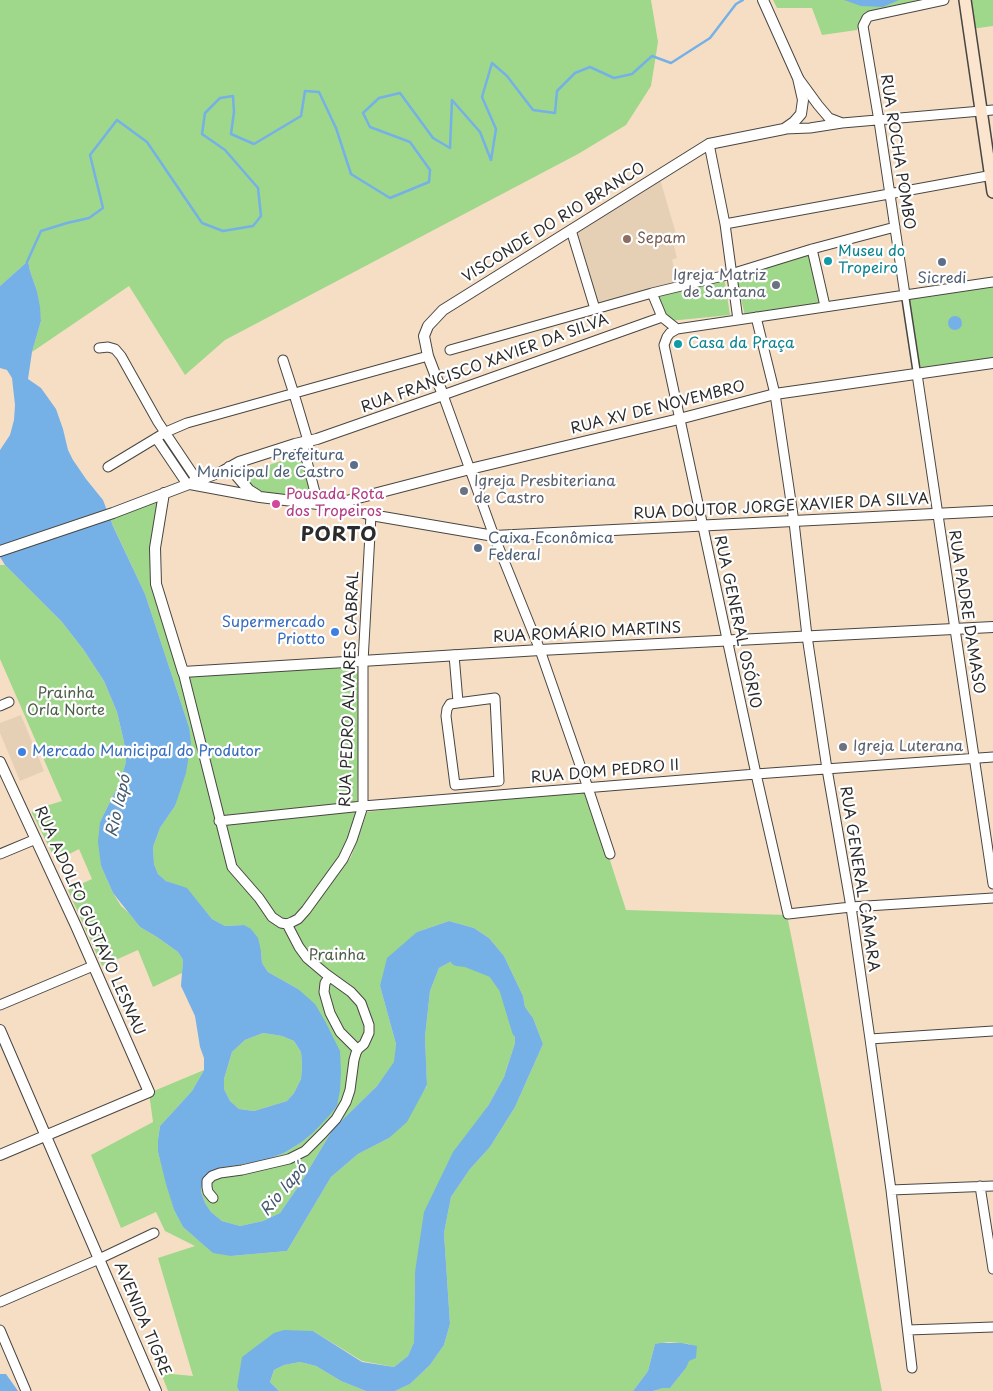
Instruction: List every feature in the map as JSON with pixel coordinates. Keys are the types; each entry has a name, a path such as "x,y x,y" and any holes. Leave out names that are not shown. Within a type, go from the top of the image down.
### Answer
{"main road":[{"path":"965,0 993,192"}],"street":[{"name":"RUA ROCHA POMBO","path":"905,295 863,26 870,16 944,0"},
{"path":"763,1 798,78 829,118 842,123"},
{"path":"784,129 801,114 803,100 798,78"},
{"path":"738,320 725,224 708,144 784,129 993,110"},
{"name":"VISCONDE DO RIO BRANCO","path":"428,356 424,336 428,326 443,310 708,144"},
{"path":"725,224 992,175"},
{"path":"450,350 652,293 731,274 812,249 895,227"},
{"path":"571,230 595,310"},
{"path":"812,249 825,306"},
{"path":"652,293 662,316 677,329 993,282"},
{"path":"905,295 917,374"},
{"name":"RUA FRANCISCO XAVIER DA SILVA","path":"0,551 112,513 225,470 239,462 308,442 662,316"},
{"name":"RUA GENERAL CÂMARA","path":"756,317 775,394 794,522 807,636 826,769 851,907 870,1039 891,1190 912,1368"},
{"name":"RUA GENERAL OSÓRIO","path":"677,329 670,332 664,345 788,914 851,907"},
{"path":"99,348 108,347 115,349 121,356 155,417 166,432 192,482"},
{"path":"108,467 166,432 187,423 428,356 494,536 540,650 610,854"},
{"path":"283,360 308,442 318,504"},
{"name":"RUA XV DE NOVEMBRO","path":"192,482 219,490 260,497 318,504 353,505 364,497 470,469 775,394 993,363"},
{"name":"RUA PADRE DAMASO","path":"917,374 993,884"},
{"path":"156,438 192,482"},
{"path":"219,490 217,479 225,470 260,497"},
{"path":"164,493 155,548 156,584 183,672 232,867 259,898 272,917 281,923 287,924 307,958 361,1003 369,1025 369,1033 364,1044 358,1049 354,1060 350,1090 346,1102 336,1119 305,1151 289,1159 212,1176 207,1181 207,1187 208,1192 213,1198"},
{"path":"364,497 368,502 371,515"},
{"name":"RUA DOUTOR JORGE XAVIER DA SILVA","path":"353,505 371,515 494,536 993,511"},
{"name":"RUA PEDRO ALVARES CABRAL","path":"287,924 298,919 306,910 347,852 363,806 363,662 371,515"},
{"name":"RUA ROMÁRIO MARTINS","path":"183,672 540,650 993,626"},
{"path":"454,656 458,702"},
{"path":"495,698 499,781 455,786 446,716 450,704 458,702 495,698"},
{"name":"RUA DOM PEDRO II","path":"219,821 363,806 756,774 993,758"},
{"name":"RUA ADOLFO GUSTAVO LESNAU","path":"0,762 148,1092 46,1136"},
{"path":"0,854 36,839"},
{"path":"851,907 993,898"},
{"path":"0,1006 93,966"},
{"path":"329,977 325,983 324,992 330,1014 340,1032 358,1049"},
{"name":"AVENIDA TIGRE","path":"0,1030 156,1391"},
{"path":"870,1039 993,1031"},
{"path":"0,1155 46,1136"},
{"path":"980,1186 993,1269"},
{"path":"891,1190 993,1186"},
{"path":"0,1302 154,1233"},
{"path":"908,1330 993,1327"},
{"path":"0,1330 26,1391"}],"shaded area":[{"name":"Sepam","path":"660,179 679,244 674,246 677,258 672,260 678,284 598,306 575,233"},
{"name":"Mercado Municipal do Produtor","path":"21,715 44,771 20,781 0,733 0,723"}],"green space":[{"path":"0,0 651,0 658,42 651,86 626,125 578,154 225,340 185,375 129,286 32,352 41,321 37,291 28,261 0,286"},
{"path":"773,0 920,0 865,14 857,30 822,35 812,8 777,8"},
{"path":"967,0 993,0 993,26 971,29"},
{"name":"Igreja Matriz de Santana","path":"811,252 822,303 745,316 735,273"},
{"path":"724,277 730,315 669,321 658,296"},
{"path":"993,285 993,359 918,372 907,296"},
{"path":"301,454 315,500 252,491 246,484 243,474"},
{"path":"159,498 152,547 230,867 286,925 302,921 351,857 367,812 585,783 626,910 787,915 882,1391 653,1391 670,1388 686,1368 690,1344 669,1342 655,1344 648,1371 633,1391 395,1391 410,1384 430,1365 444,1345 450,1324 444,1233 451,1197 470,1169 490,1147 515,1107 543,1044 504,956 489,938 474,928 449,921 417,932 380,986 396,1044 395,1062 377,1086 333,1129 280,1213 263,1221 240,1226 222,1221 211,1212 201,1192 202,1184 206,1177 219,1168 262,1161 284,1153 314,1132 337,1106 298,989 268,972 262,963 261,951 244,925 225,926 212,919 187,889 166,881 158,874 154,864 153,847 160,828 175,806 189,727 145,594 109,517"},
{"name":"Prainha Orla Norte","path":"0,565 5,565 62,622 104,681 117,712 124,742 126,762 120,782 100,822 101,866 121,906 140,927 178,952 183,960 182,973 153,987 138,950 102,966 68,890 92,879 79,849 56,861 32,813 33,810 62,801 0,659"},
{"name":"Prainha","path":"361,664 357,810 344,850 297,915 287,920 281,919 273,914 254,885 236,866 186,675"},
{"path":"466,960 494,971 506,988 514,1015 515,1043 504,1077 488,1106 415,1272 414,1342 408,1356 394,1367 362,1361 313,1331 237,1387 239,1391 168,1391 161,1373 193,1376 158,1258 195,1246 165,1231 156,1212 121,1228 91,1155 153,1122 149,1093 204,1070 192,1091 160,1126 158,1152 174,1210 183,1227 197,1239 231,1256 287,1251 331,1177 358,1154 389,1138 427,1086 425,1037 430,991 439,968 452,961"},
{"path":"263,1033 282,1036 294,1041 301,1052 301,1079 294,1093 287,1101 254,1111 239,1109 230,1101 224,1089 224,1079 232,1052 245,1040"},
{"path":"300,1362 316,1366 341,1381 366,1391 279,1391 270,1382 274,1370 284,1365"}],"water":[{"path":"844,0 899,0 883,7 861,6"},
{"path":"28,261 37,291 41,321 32,352 28,379 41,388 56,409 68,450 73,460 103,500 145,594 189,727 191,743 186,773 175,806 160,828 153,847 154,864 158,874 166,881 187,888 212,919 225,926 244,925 251,929 258,938 262,963 268,972 298,989 315,1004 340,1051 340,1090 337,1106 329,1116 302,1142 284,1153 262,1161 219,1168 206,1177 202,1184 201,1192 211,1212 222,1221 240,1226 263,1221 280,1213 333,1129 377,1086 394,1062 396,1044 380,986 387,958 417,932 449,921 474,928 489,938 504,956 543,1044 515,1107 490,1147 470,1169 451,1197 444,1233 450,1324 444,1345 430,1365 410,1384 395,1391 366,1391 341,1381 316,1366 300,1362 284,1365 274,1370 270,1382 279,1391 239,1391 237,1387 242,1357 274,1333 284,1330 313,1331 362,1362 394,1367 408,1356 414,1342 415,1272 424,1212 453,1152 488,1106 504,1077 515,1043 514,1015 506,988 494,971 466,960 452,961 439,968 430,991 425,1037 427,1085 407,1122 389,1138 358,1154 331,1177 287,1251 231,1256 213,1253 183,1227 174,1210 166,1184 158,1152 158,1140 160,1126 192,1091 204,1070 204,1058 200,1047 195,1016 181,986 183,960 178,952 140,927 113,893 101,866 98,842 100,822 120,782 126,762 124,742 117,712 104,681 83,649 62,622 5,565 0,557 0,450 10,435 15,405 12,378 7,370 0,368 0,286","holes":["263,1033 282,1036 294,1041 301,1052 301,1079 294,1093 287,1101 254,1111 239,1109 230,1101 224,1089 224,1079 232,1052 245,1040"]},
{"path":"952,316 958,316 962,323 958,330 952,330 948,326 948,320"},
{"path":"682,1343 697,1346 696,1358 689,1361 686,1368 670,1388 653,1391 633,1391 648,1371 655,1344"},
{"path":"0,1374 6,1374 18,1391 0,1391"}],"waterway":[{"path":"27,262 41,231 89,218 103,208 90,155 117,120 147,142 202,223 223,231 253,226 261,216 258,188 225,150 202,134 205,113 220,98 233,96 234,112 231,134 254,144 301,116 305,91 319,92 336,128 351,174 390,198 429,182 430,170 410,142 370,127 363,113 379,98 400,93 433,138 450,148 452,100 480,132 491,160 496,129 482,97 492,63 507,76 533,110 555,113 557,91 575,73 590,67 614,78 632,74 652,56 671,63 710,38 736,4 743,0"},
{"name":"Rio Iapó","path":"457,959 466,960 494,971 506,988 519,1031"}],"place":[{"name":"Sepam","path":"627,239"},
{"name":"Museu do Tropeiro","path":"828,261"},
{"name":"Sicredi","path":"942,262"},
{"name":"Igreja Matriz de Santana","path":"776,285"},
{"name":"Casa da Praça","path":"678,344"},
{"name":"Prefeitura Municipal de Castro","path":"354,465"},
{"name":"Igreja Presbiteriana de Castro","path":"464,491"},
{"name":"Pousada Rota dos Tropeiros","path":"276,504"},
{"name":"Caixa Econômica Federal","path":"478,548"},
{"name":"Supermercado Priotto","path":"335,632"},
{"name":"Igreja Luterana","path":"843,747"},
{"name":"Mercado Municipal do Produtor","path":"22,752"}],"district":[{"name":"PORTO","path":"339,535"}]}
